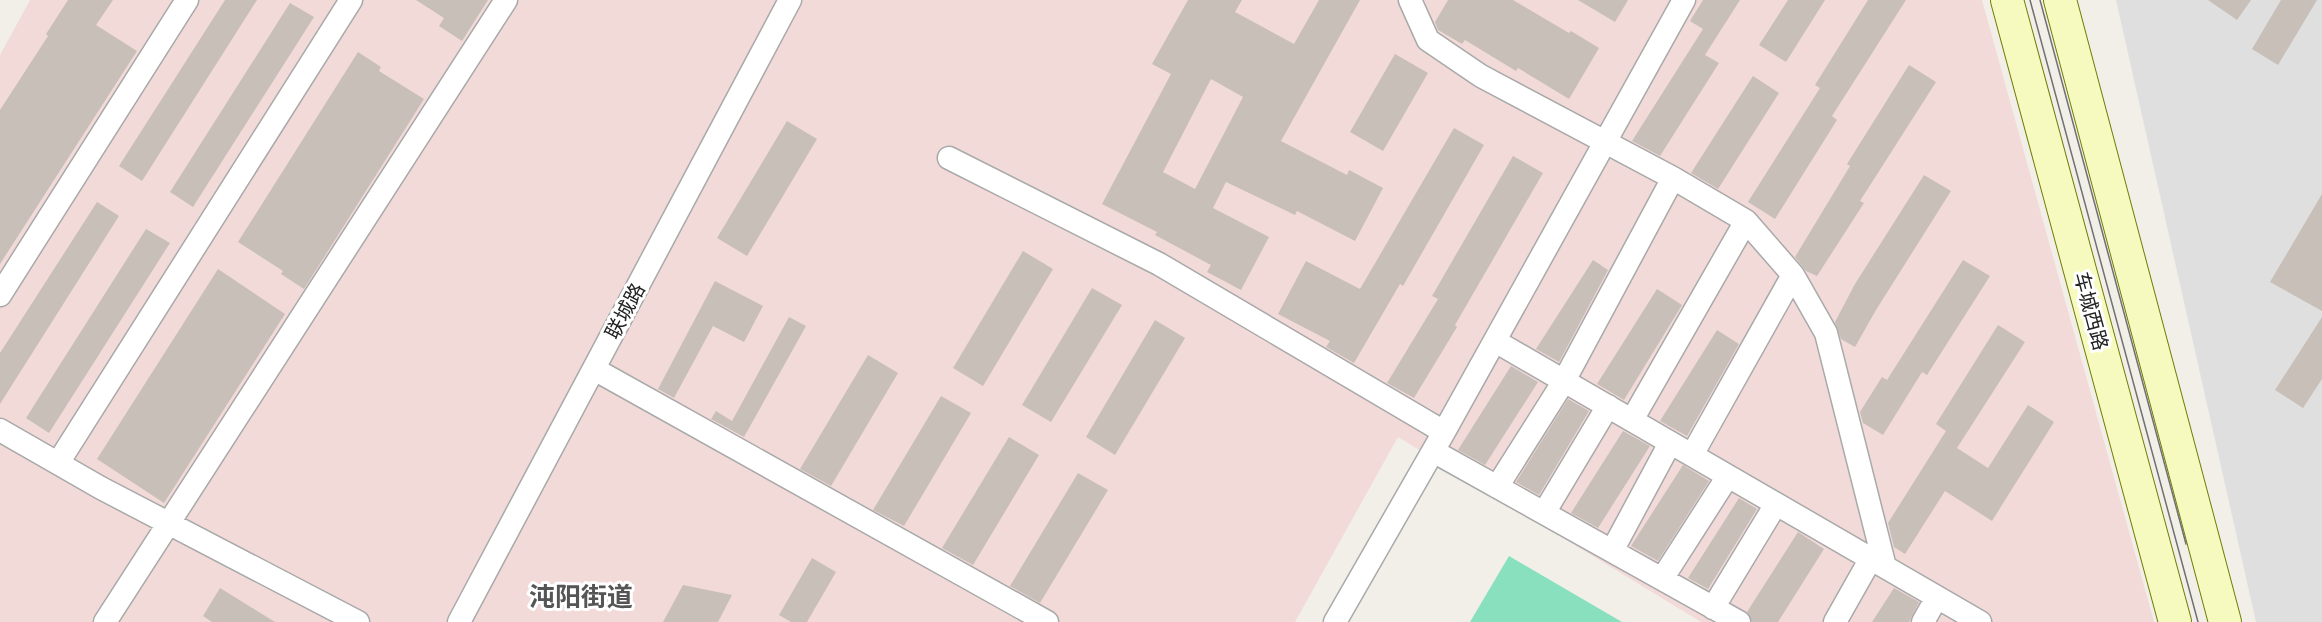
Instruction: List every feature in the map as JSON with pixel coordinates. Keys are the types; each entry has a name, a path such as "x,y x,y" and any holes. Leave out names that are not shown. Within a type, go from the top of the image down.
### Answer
{"main road":[{"name":"车城西路","path":"2007,0 2175,622"},
{"path":"2060,0 2225,622"}],"street":[{"path":"0,295 187,0"},
{"path":"58,463 351,0"},
{"path":"105,622 506,0"},
{"name":"联城路","path":"459,622 790,0"},
{"path":"1410,0 1428,40 1481,76 1607,142 1746,220 1793,275 1826,333 1878,563 1835,622"},
{"path":"1335,622 1439,442 1684,0"},
{"path":"949,158 1159,264 1439,442 1497,487 1739,622"},
{"path":"1497,487 1564,381 1673,178"},
{"path":"1632,420 1746,220"},
{"path":"1692,455 1793,275"},
{"path":"1495,341 1980,622"},
{"path":"594,369 1047,622"},
{"path":"1544,513 1608,406"},
{"path":"0,430 168,523 358,622"},
{"path":"1612,551 1670,443"},
{"path":"1662,579 1728,476"},
{"path":"1713,608 1776,504"},
{"path":"1923,622 1937,597"}],"shaded area":[{"path":"30,0 1982,0 2154,622 1701,622 1398,437 1295,622 0,622 0,55"},
{"path":"2116,0 2322,0 2322,622 2256,622"}],"green space":[{"path":"1509,556 1622,622 1470,622"}],"building":[{"path":"68,0 113,0 96,25 137,51 0,264 0,110 48,36 46,34"},
{"path":"225,0 257,0 142,181 119,166"},
{"path":"416,0 488,0 462,41 439,26 444,18"},
{"path":"1188,0 1242,0 1235,12 1294,44 1319,0 1360,0 1281,141 1347,175 1349,170 1383,188 1355,241 1297,211 1295,215 1226,182 1213,208 1269,237 1241,290 1207,272 1211,265 1155,235 1157,232 1102,204 1171,74 1152,64","holes":["1211,79 1243,97 1195,189 1163,172"]},
{"path":"1448,0 1513,0 1599,48 1569,99 1465,40 1462,44 1438,30 1435,22"},
{"path":"1578,0 1628,0 1615,22"},
{"path":"1703,0 1740,0 1705,55 1719,63 1660,156 1632,141 1703,29 1690,21"},
{"path":"1788,0 1825,0 1786,62 1759,45"},
{"path":"1868,0 1906,0 1832,116 1837,120 1775,219 1748,202 1820,88 1815,85"},
{"path":"2208,0 2251,0 2237,20"},
{"path":"2281,0 2317,0 2278,65 2252,49"},
{"path":"290,3 314,17 193,207 170,192"},
{"path":"358,52 381,67 379,71 424,99 304,289 281,274 283,271 238,242"},
{"path":"1395,54 1428,73 1383,151 1350,132"},
{"path":"1909,65 1936,82 1860,201 1864,203 1817,276 1806,271 1795,257 1850,166 1847,164"},
{"path":"1753,76 1779,93 1718,189 1691,173"},
{"path":"787,121 817,139 747,256 717,238"},
{"path":"1454,128 1484,145 1403,286 1400,284 1354,363 1326,347 1330,341 1278,314 1306,261 1360,289"},
{"path":"1513,156 1543,173 1455,325 1457,327 1414,398 1387,383 1438,299 1432,296"},
{"path":"1924,175 1951,191 1855,347 1841,339 1835,322 1855,284"},
{"path":"2322,194 2322,311 2270,282"},
{"path":"97,202 119,216 0,404 0,353"},
{"path":"146,229 170,243 49,433 26,418"},
{"path":"1023,251 1053,269 983,386 953,368"},
{"path":"1593,260 1608,270 1559,362 1536,349"},
{"path":"1963,260 1990,276 1927,375 1922,372 1883,435 1863,423 1860,412 1882,377 1887,380"},
{"path":"218,269 285,314 164,503 97,459"},
{"path":"715,281 763,306 744,342 713,326 674,398 658,389"},
{"path":"1092,288 1122,305 1051,422 1022,405"},
{"path":"1657,289 1682,305 1624,400 1597,384"},
{"path":"789,317 806,326 744,437 711,419 716,411 732,421"},
{"path":"2322,317 2322,379 2303,408 2275,390"},
{"path":"1155,320 1185,338 1115,455 1086,437"},
{"path":"1998,325 2025,342 1957,448 1988,468 2028,405 2054,422 1992,521 1945,491 1905,554 1894,547 1888,523 1946,431 1936,424"},
{"path":"1717,330 1739,344 1687,436 1660,421"},
{"path":"868,355 898,373 831,486 800,469"},
{"path":"1511,366 1538,382 1485,465 1458,450"},
{"path":"941,396 971,413 904,526 873,510"},
{"path":"1568,399 1589,411 1539,495 1516,482"},
{"path":"1623,431 1650,446 1598,528 1571,513"},
{"path":"1009,437 1039,455 973,565 942,548"},
{"path":"1683,465 1709,481 1658,561 1631,546"},
{"path":"1078,473 1108,490 1040,603 1010,586"},
{"path":"1739,498 1757,509 1708,589 1688,578"},
{"path":"1798,532 1824,549 1778,622 1752,622 1747,612"},
{"path":"812,558 836,572 807,622 791,622 779,615"},
{"path":"683,585 732,595 718,622 663,622"},
{"path":"220,588 275,622 212,622 203,616"},
{"path":"1894,588 1919,602 1909,622 1872,622"}],"tram line":[{"path":"2030,0 2198,622"},
{"path":"2040,0 2186,544"}],"district":[{"name":"沌阳街道","path":"581,597"}]}
